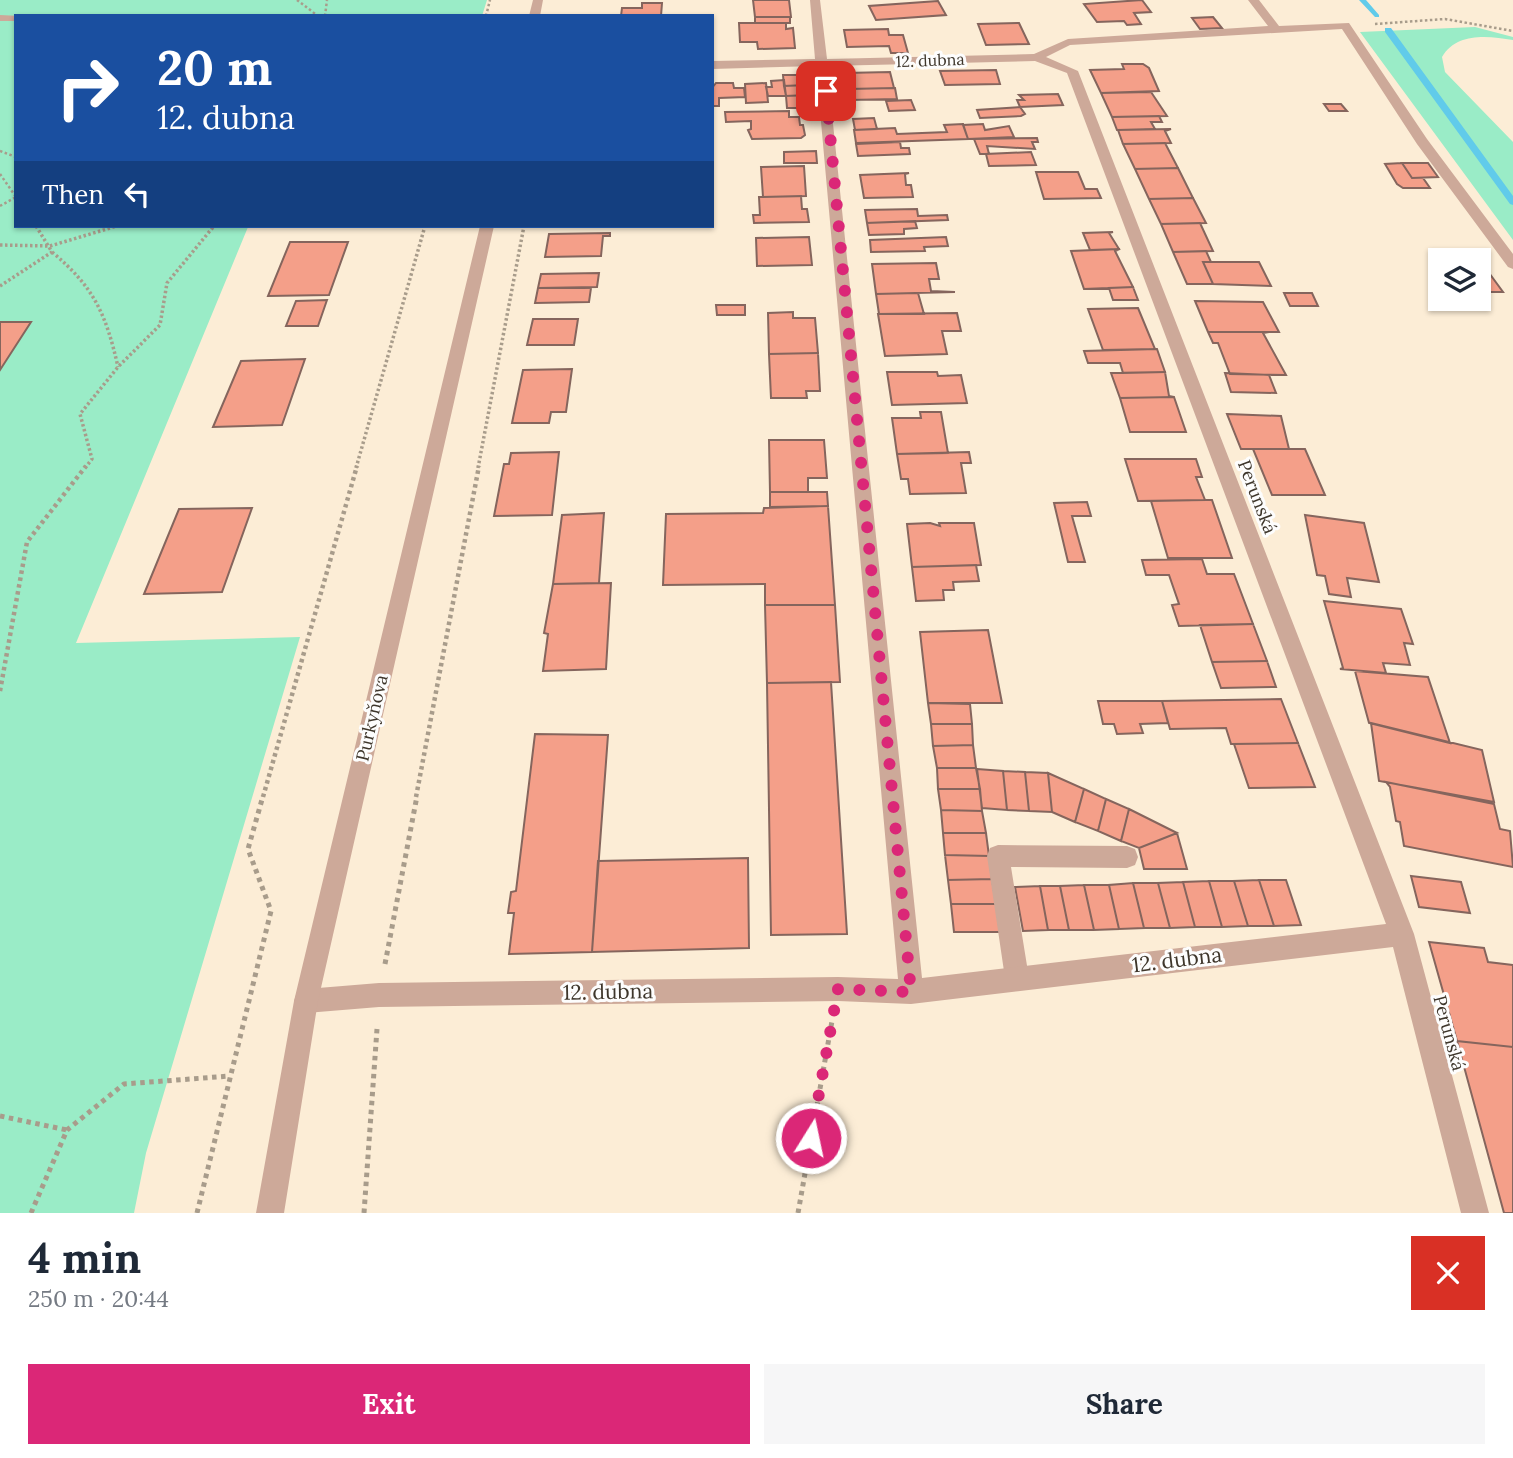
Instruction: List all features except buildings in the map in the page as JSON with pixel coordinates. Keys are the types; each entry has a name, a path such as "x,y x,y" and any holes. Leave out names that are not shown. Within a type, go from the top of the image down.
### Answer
{"street":[{"path":"815,0 824,63 911,992"},
{"path":"1253,0 1277,30"},
{"path":"1036,57 1068,42 1345,25 1422,141 1513,264"},
{"name":"12. dubna","path":"714,65 1036,57"},
{"name":"Perunská","path":"1036,57 1072,71 1402,934 1475,1213"},
{"name":"Purkyňova","path":"270,1213 306,1001 487,228"},
{"path":"1017,978 998,856 1127,857"},
{"name":"12. dubna","path":"306,1001 379,995 838,989 911,992 1402,934"}],"path":[{"path":"297,0 315,14"},
{"path":"1372,24 1445,19 1513,31"},
{"path":"0,174 14,194"},
{"path":"37,228 52,251 80,273 107,315 118,367"},
{"path":"0,245 50,246 110,228"},
{"path":"0,691 27,542 92,459 80,414 118,367 160,324 167,283 212,228"},
{"path":"197,1213 271,911 248,849 424,228"},
{"path":"364,1213 379,995 524,228"},
{"path":"0,286 52,251"},
{"path":"798,1213 838,989"},
{"path":"31,1213 67,1130 124,1084 230,1076"},
{"path":"0,1115 67,1130"}],"green space":[{"path":"0,0 487,0 483,14 14,14 14,228 248,228 76,643 300,637 146,1153 134,1213 0,1213"},
{"path":"1475,27 1513,37 1513,40 1484,37 1464,40 1448,49 1442,57 1445,72 1513,142 1513,240 1360,32"}],"waterway":[{"path":"1362,0 1377,16"},
{"path":"1388,30 1513,202"}],"route":[{"path":"811,1138 838,989 911,992 826,91"}]}
